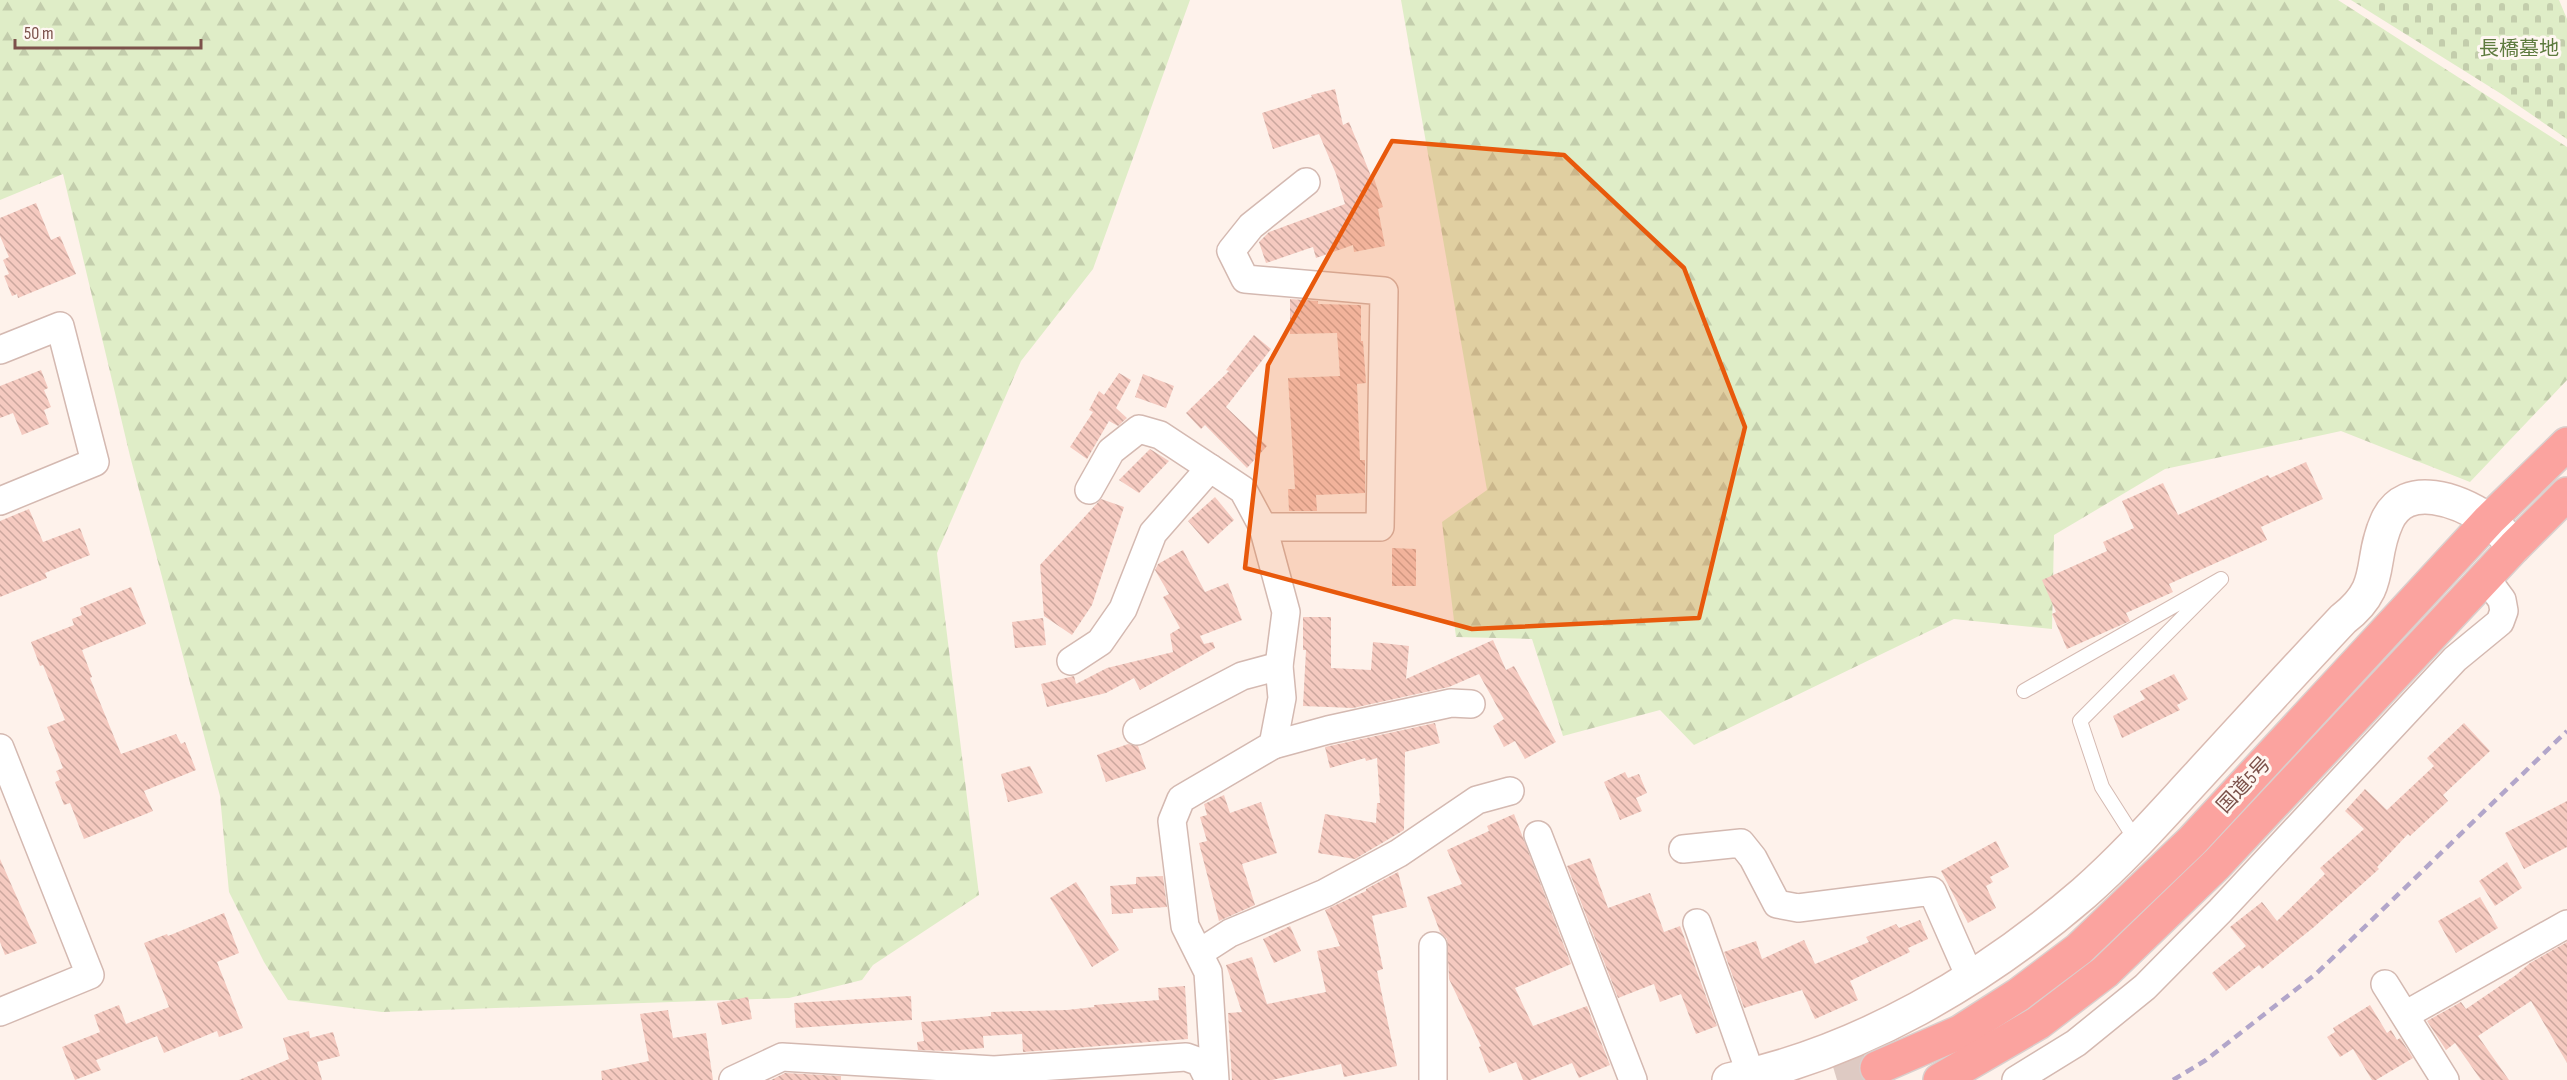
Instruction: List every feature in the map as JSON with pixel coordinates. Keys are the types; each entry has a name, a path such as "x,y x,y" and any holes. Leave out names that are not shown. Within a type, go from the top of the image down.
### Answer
{"highway":[{"name":"国道5号","path":"1877,1068 1959,1032 2018,995 2079,949 2192,841 2489,520 2567,444"},
{"name":"国道5号","path":"1940,1080 2038,1023 2105,972 2217,864 2485,577 2567,494"}],"street":[{"path":"1263,527 1380,527 1384,291 1245,279 1232,251 1251,226 1306,182"},
{"path":"0,350 60,326 95,462 0,501"},
{"path":"1089,490 1111,451 1139,429 1160,435 1243,490 1263,527 1286,612 1279,666 1282,698 1273,745"},
{"path":"1071,661 1100,642 1123,609 1153,532 1209,468"},
{"path":"1697,923 1740,1078 1801,1070 1970,978 2033,934 2084,893 2138,842 2343,619 2358,607 2373,583 2380,538 2388,518 2400,506 2417,497 2438,497 2489,520 2514,547"},
{"path":"2016,1080 2076,1043 2145,987 2455,658 2500,622 2504,610 2502,600 2485,577"},
{"path":"1137,731 1242,676 1279,666"},
{"path":"1215,1080 1208,972 1185,926 1172,821 1181,799 1273,745 1328,730 1451,703 1471,704"},
{"path":"0,1012 90,975 1,752"},
{"path":"1199,953 1230,933 1325,893 1399,853 1477,800 1510,791"},
{"path":"1538,835 1633,1080"},
{"path":"1683,849 1741,843 1754,858 1777,904 1798,908 1932,891 1970,978"},
{"path":"2405,1015 2567,924"},
{"path":"1432,945 1433,1080"},
{"path":"2385,984 2445,1080"},
{"path":"733,1080 782,1057 994,1070 1186,1057 1200,1062 1209,1080"}],"lane":[{"path":"2024,691 2222,579 2080,721 2102,787 2138,842"}],"highlighted area":[{"path":"1392,141 1564,155 1684,268 1745,427 1699,618 1472,629 1245,568 1268,365"}],"green space":[{"path":"0,0 1190,0 1093,269 1021,361 937,553 979,895 873,965 862,980 789,998 382,1012 288,1000 264,962 229,892 220,796 130,456 63,174 0,200"},
{"path":"1401,0 2338,0 2567,147 2567,380 2470,482 2341,431 2165,469 2054,535 2052,629 1954,619 1694,745 1660,710 1563,736 1532,639 1456,637 1442,522 1487,490"},
{"name":"長橋墓地","path":"2351,0 2559,0 2567,19 2567,139 2503,95"}],"building":[{"path":"1335,89 1343,125 1349,122 1371,176 1373,175 1383,207 1378,209 1385,246 1354,252 1353,245 1316,258 1313,247 1266,263 1259,242 1269,232 1345,204 1336,174 1319,134 1273,149 1262,113"},
{"path":"36,203 51,240 60,236 76,274 18,298 17,294 12,296 4,276 9,274 3,260 9,257 0,236 0,218"},
{"path":"1290,299 1318,301 1318,304 1361,305 1361,341 1363,341 1366,383 1357,384 1360,460 1365,460 1365,493 1316,495 1317,511 1289,511 1288,489 1295,489 1288,378 1340,376 1337,333 1290,334"},
{"path":"1254,335 1271,349 1226,407 1267,446 1247,468 1205,425 1201,429 1186,413 1229,371 1226,370"},
{"path":"41,370 48,388 44,390 51,407 44,410 49,424 22,435 13,413 0,418 0,386"},
{"path":"1119,373 1131,380 1116,408 1127,418 1118,426 1109,421 1087,459 1070,447 1093,412 1089,410 1099,391 1104,395"},
{"path":"1143,374 1174,386 1166,408 1135,397"},
{"path":"1150,449 1169,461 1139,493 1119,480"},
{"path":"2306,462 2323,499 2261,527 2267,540 2169,584 2173,592 2126,613 2130,621 2067,649 2052,614 2056,612 2042,580 2107,551 2103,542 2134,528 2122,501 2163,483 2178,515 2268,475 2270,478"},
{"path":"1215,497 1234,520 1208,544 1188,521"},
{"path":"1101,499 1124,507 1092,605 1072,635 1044,616 1040,565"},
{"path":"29,509 43,542 80,528 90,555 45,573 47,578 0,597 0,521"},
{"path":"1392,548 1416,549 1416,586 1392,586"},
{"path":"1183,550 1205,592 1228,583 1242,620 1200,636 1204,644 1213,642 1215,648 1140,690 1134,678 1106,693 1047,707 1041,684 1074,676 1076,684 1107,668 1173,652 1170,634 1180,628 1163,597 1169,594 1155,570 1158,564"},
{"path":"131,587 146,624 82,650 92,677 90,678 121,754 176,734 181,744 185,742 196,770 144,791 153,811 84,839 70,803 64,805 55,782 60,780 56,771 63,768 47,727 65,720 43,665 40,666 31,642 74,625 72,619 82,615 80,608"},
{"path":"1303,617 1331,617 1331,668 1371,670 1373,642 1409,646 1406,679 1493,640 1506,670 1514,666 1556,742 1525,759 1515,741 1504,747 1493,726 1504,719 1479,674 1449,687 1353,708 1303,706 1306,650 1303,650"},
{"path":"1043,618 1046,645 1015,648 1012,622"},
{"path":"2174,674 2188,699 2177,705 2180,710 2122,738 2113,716 2145,699 2140,691"},
{"path":"1435,723 1440,743 1405,752 1404,830 1355,859 1318,853 1325,814 1376,823 1377,803 1380,803 1377,758 1366,761 1365,758 1330,768 1325,747"},
{"path":"2464,723 2490,751 2443,795 2448,801 2410,836 2408,834 2377,867 2379,869 2314,927 2262,969 2259,965 2226,991 2212,973 2246,946 2230,927 2262,902 2277,921 2325,874 2320,868 2364,829 2345,811 2365,789 2387,810 2434,766 2427,758"},
{"path":"1128,744 1138,746 1146,769 1106,782 1097,755"},
{"path":"1030,766 1043,793 1008,802 1001,774"},
{"path":"1625,772 1628,778 1639,774 1647,793 1636,798 1642,811 1620,820 1604,782"},
{"path":"1224,795 1230,813 1261,802 1277,853 1242,864 1255,905 1219,921 1199,843 1207,841 1200,817 1207,815 1204,804"},
{"path":"2567,801 2567,847 2524,869 2505,833"},
{"path":"1514,814 1571,964 1515,988 1533,1026 1587,1006 1610,1065 1579,1078 1572,1063 1530,1080 1523,1080 1516,1062 1489,1073 1479,1047 1481,1046 1449,979 1447,939 1440,932 1427,897 1462,884 1447,850 1489,831 1487,826"},
{"path":"1996,841 2009,867 1990,877 1993,882 1986,886 1996,908 1968,923 1941,871"},
{"path":"1590,858 1608,908 1650,893 1664,932 1680,926 1717,1026 1696,1034 1681,994 1660,1002 1654,984 1618,998 1567,866"},
{"path":"0,859 37,943 5,955 0,942"},
{"path":"2507,862 2522,888 2495,906 2479,881"},
{"path":"1398,872 1407,907 1372,916 1383,969 1377,971 1397,1066 1344,1077 1341,1064 1272,1080 1232,1080 1228,1013 1242,1012 1226,965 1252,957 1267,1004 1326,992 1317,951 1340,946 1325,910 1366,891"},
{"path":"1163,876 1167,907 1133,909 1133,913 1112,914 1110,886 1136,884 1136,877"},
{"path":"1076,882 1119,950 1092,967 1050,898"},
{"path":"2480,897 2498,928 2456,953 2438,921"},
{"path":"224,913 239,953 217,962 243,1028 219,1037 217,1031 164,1053 157,1036 96,1060 101,1070 75,1080 62,1047 100,1032 94,1015 119,1005 126,1024 169,1007 144,943 167,934 168,936"},
{"path":"1920,920 1928,939 1908,948 1910,952 1850,981 1858,1000 1815,1019 1802,990 1744,1008 1724,952 1756,941 1762,959 1804,940 1815,964 1869,942 1866,937 1896,924 1899,928"},
{"path":"1290,926 1301,951 1274,963 1263,939"},
{"path":"2567,942 2567,1063 2531,1001 2478,1036 2509,1080 2481,1080 2455,1043 2446,1050 2427,1021 2461,1002 2466,1009 2530,963"},
{"path":"1185,986 1188,1039 1023,1052 1022,1034 983,1036 984,1048 947,1051 918,1050 917,1042 924,1041 921,1022 991,1016 991,1012 1067,1010 1094,1007 1094,1005 1159,1000 1158,988"},
{"path":"911,996 912,1020 796,1028 794,1003"},
{"path":"748,997 752,1019 722,1025 717,1003"},
{"path":"2370,1005 2387,1033 2391,1030 2397,1040 2400,1038 2413,1058 2376,1080 2372,1080 2353,1049 2340,1057 2327,1037 2335,1032 2333,1028"},
{"path":"668,1010 673,1038 706,1033 713,1080 602,1080 601,1071 649,1061 640,1014"},
{"path":"309,1031 310,1038 333,1032 340,1056 317,1062 322,1080 239,1080 289,1059 283,1038"},
{"path":"785,1073 841,1076 841,1080 771,1080"}],"tunnel":[{"path":"1837,1080 1877,1068"}],"railway":[{"path":"2173,1080 2206,1060 2317,973 2567,731"}]}
